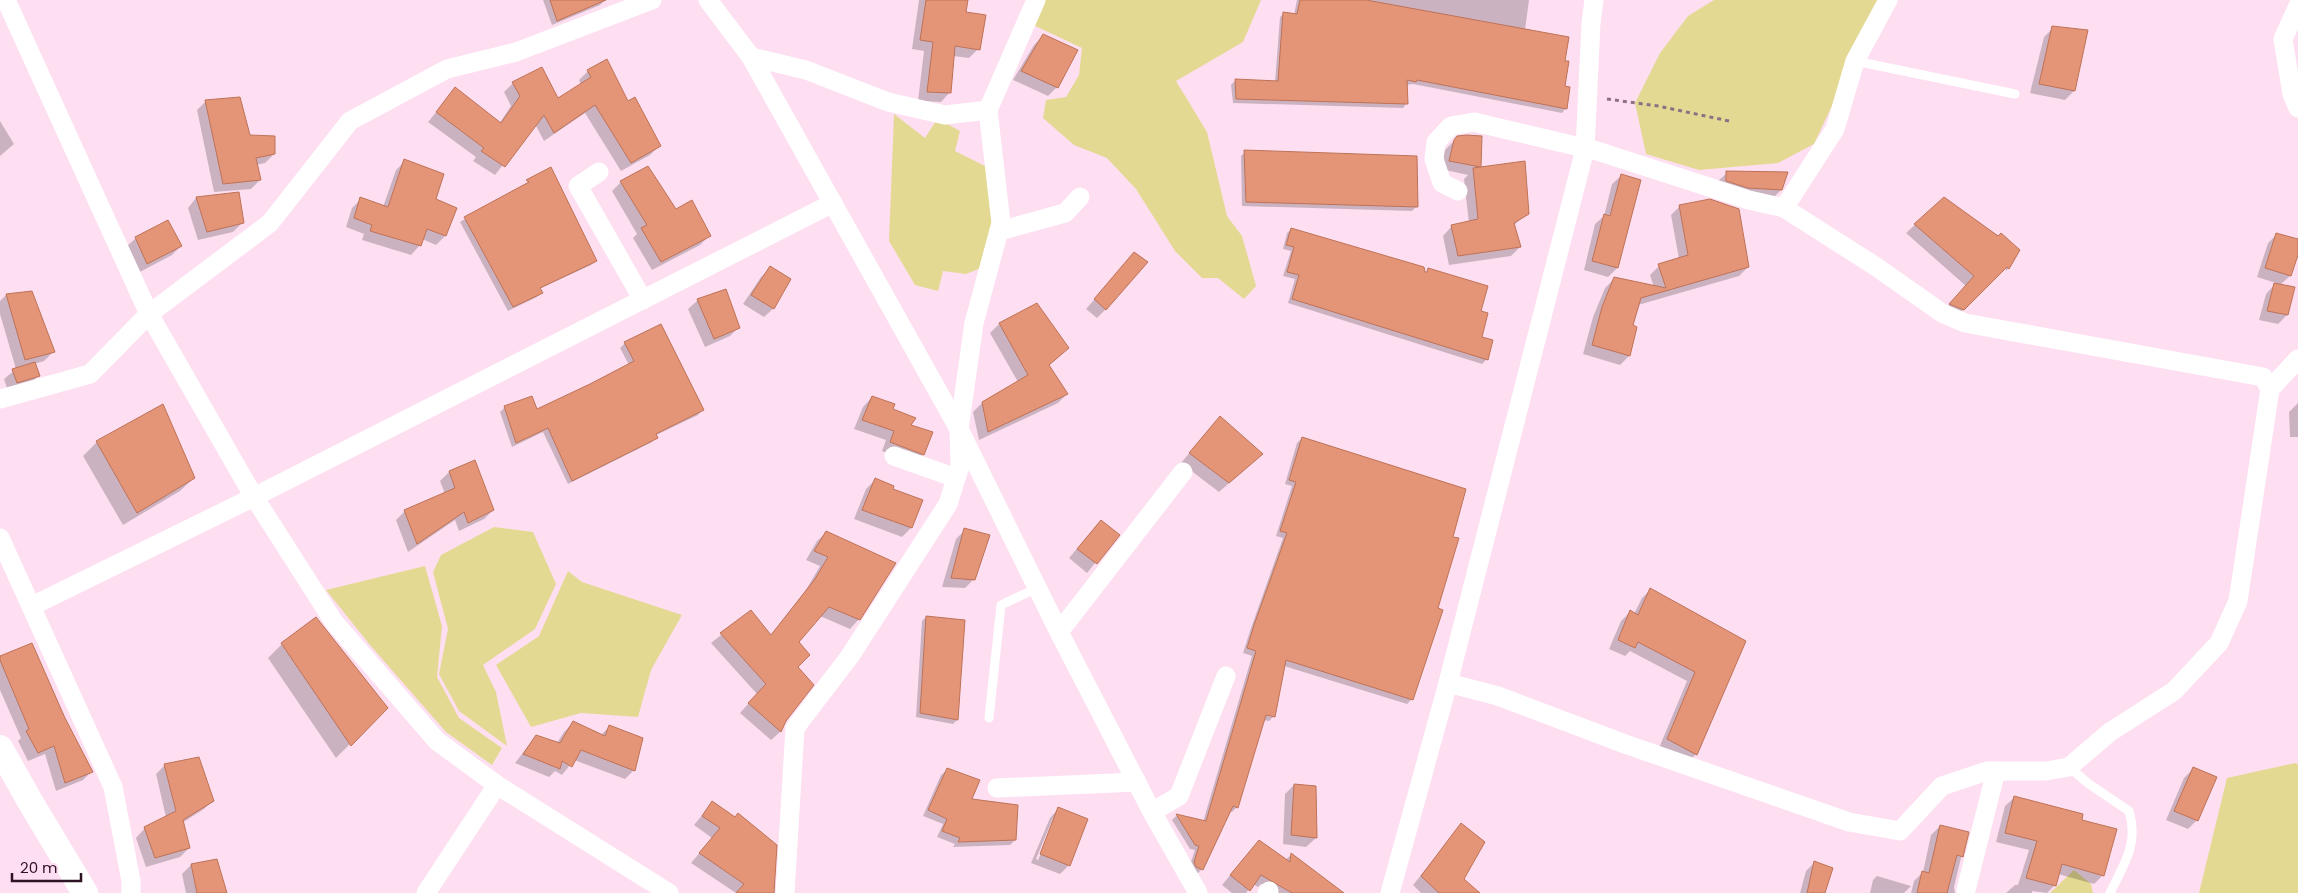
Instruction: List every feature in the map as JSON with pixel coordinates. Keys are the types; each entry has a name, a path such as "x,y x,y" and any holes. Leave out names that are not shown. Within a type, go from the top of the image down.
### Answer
{"street":[{"path":"6,0 150,314 254,497 334,622 437,741 498,785 669,893"},
{"path":"0,399 90,374 150,314 270,223 350,121 447,69 516,52 652,0"},
{"path":"708,0 751,57 959,430 1059,632 1152,812 1198,893"},
{"path":"785,893 795,728 850,656 938,520 948,504 960,466 959,430 974,323 1001,223 988,110 1036,0"},
{"path":"1390,893 1448,683 1586,149 1587,96 1594,0"},
{"path":"1784,208 1835,129 1855,61 1888,0"},
{"path":"2298,6 2283,39 2292,94 2298,108"},
{"path":"751,57 806,70 888,102 945,115 988,110"},
{"path":"1458,191 1442,183 1434,160 1436,142 1451,126 1474,122 1547,138 1597,151 1749,200 1784,208 1875,266 1942,313 1965,323 2263,377 2270,389"},
{"path":"599,172 578,186 643,300"},
{"path":"998,231 1064,213 1080,197"},
{"path":"32,606 254,497 833,203"},
{"path":"1448,683 1498,696 1625,744 1849,822 1900,831 1942,786 1987,771 2046,771 2069,767 2110,732 2174,691 2219,643 2238,602 2270,389 2298,359"},
{"path":"894,456 956,478"},
{"path":"1059,632 1183,472"},
{"path":"0,538 113,787 131,881 131,893"},
{"path":"1152,812 1179,796 1226,676"},
{"path":"0,748 30,804 86,893"},
{"path":"1966,890 1996,771"},
{"path":"997,788 1137,782"},
{"path":"426,893 498,785"}],"lane":[{"path":"1855,61 2015,94"},
{"path":"989,718 1001,606 1037,588"},
{"path":"2069,767 2089,784 2129,811 2134,828 2130,851 2110,893"}],"path":[{"path":"1587,96 1658,106 1729,121"}],"shaded area":[{"path":"1045,0 1261,0 1243,42 1176,81 1207,132 1227,216 1242,236 1256,286 1244,299 1218,278 1202,278 1175,251 1136,189 1107,158 1074,145 1043,118 1046,100 1066,97 1079,75 1082,48 1033,25"},
{"path":"1714,0 1882,0 1814,144 1778,163 1699,170 1646,154 1635,103 1660,53 1688,16"},
{"path":"894,114 925,138 936,121 942,121 960,131 955,151 987,167 997,221 986,266 966,274 943,271 938,291 915,285 889,241"},
{"path":"494,527 533,532 556,584 535,629 483,665 496,692 507,746 459,711 439,674 448,629 433,572 441,555"},
{"path":"425,566 442,626 437,677 459,718 502,748 492,765 446,732 370,645 326,590"},
{"path":"568,571 582,582 682,615 651,670 638,717 581,713 531,727 496,665 539,636"},
{"path":"2295,763 2298,764 2298,893 2199,893 2227,778"},
{"path":"2074,870 2091,884 2093,893 2050,893"}],"building":[{"path":"550,0 606,0 557,21"},
{"path":"926,0 968,0 966,12 986,15 980,50 955,46 951,93 927,92 933,42 920,40"},
{"path":"1300,0 1366,0 1569,37 1565,61 1569,61 1565,86 1570,87 1567,109 1417,80 1416,82 1407,80 1408,104 1236,99 1235,79 1278,81 1283,12 1297,14"},
{"path":"2052,26 2088,30 2075,91 2039,84"},
{"path":"1043,34 1078,50 1058,88 1021,71"},
{"path":"607,59 628,101 635,97 661,146 631,163 595,105 554,133 544,115 505,167 481,151 484,148 436,112 455,87 501,123 520,96 512,82 542,67 558,98 591,77 587,70"},
{"path":"240,97 250,135 275,136 275,154 256,158 261,180 223,184 205,100"},
{"path":"1457,136 1482,136 1481,167 1449,161 1454,140"},
{"path":"1244,150 1417,156 1418,207 1246,202"},
{"path":"404,159 444,174 436,199 457,208 446,236 427,229 421,246 370,231 372,225 354,218 360,197 388,207"},
{"path":"1525,161 1529,214 1514,223 1521,247 1458,256 1451,225 1478,219 1473,168"},
{"path":"648,166 676,209 692,200 711,236 661,262 641,228 647,225 620,181"},
{"path":"551,167 597,261 540,288 543,293 513,307 464,217 529,182 526,180"},
{"path":"1726,171 1788,172 1782,190 1748,188 1726,181"},
{"path":"1621,174 1641,180 1618,268 1592,261 1604,214 1610,216"},
{"path":"239,192 244,223 207,232 196,197"},
{"path":"1944,197 1998,236 2001,233 2020,250 2009,269 2007,267 1964,310 1949,304 1974,276 1914,224"},
{"path":"1710,199 1739,209 1749,267 1641,298 1633,325 1637,327 1630,356 1592,345 1602,307 1614,277 1666,288 1658,264 1688,255 1679,205"},
{"path":"168,220 182,246 147,264 135,237"},
{"path":"1291,228 1424,267 1425,272 1427,272 1428,268 1488,286 1481,311 1488,313 1482,337 1493,340 1488,360 1292,299 1299,275 1287,272 1294,247 1286,245"},
{"path":"2276,233 2298,239 2298,255 2291,276 2265,268"},
{"path":"1134,252 1148,262 1106,310 1094,299"},
{"path":"770,266 791,279 774,309 751,295"},
{"path":"2274,283 2295,287 2288,315 2267,311"},
{"path":"726,289 740,328 714,339 697,299"},
{"path":"32,291 55,352 25,360 6,294"},
{"path":"1037,303 1069,348 1049,365 1068,394 988,432 982,402 1028,375 999,323"},
{"path":"661,324 704,410 656,434 658,438 572,481 548,428 516,443 504,406 532,396 537,409 590,384 634,361 624,342"},
{"path":"35,362 40,376 17,383 12,369"},
{"path":"872,396 895,404 893,409 916,418 911,425 933,432 924,455 890,442 894,431 862,420"},
{"path":"163,404 195,478 137,513 96,441"},
{"path":"1220,416 1263,454 1229,483 1189,453"},
{"path":"1302,437 1466,489 1453,537 1459,538 1438,608 1443,610 1413,700 1286,660 1275,717 1266,715 1238,808 1233,806 1203,870 1196,867 1194,862 1199,846 1195,845 1176,814 1206,821 1256,651 1247,648 1287,533 1280,531 1296,482 1289,480"},
{"path":"475,460 494,510 468,523 464,512 417,544 404,510 455,488 449,471"},
{"path":"875,478 894,486 893,489 923,500 912,528 862,510"},
{"path":"1101,520 1120,535 1097,564 1077,549"},
{"path":"964,528 990,535 975,580 951,578"},
{"path":"826,531 896,563 860,620 829,607 799,642 810,655 798,667 814,685 786,721 781,732 748,703 766,684 720,633 751,610 771,635 815,579 828,557 814,551"},
{"path":"1650,588 1746,641 1697,755 1667,739 1695,672 1638,642 1635,648 1618,640 1630,610 1638,615"},
{"path":"926,616 965,620 958,720 920,713"},
{"path":"316,617 388,708 351,746 281,643"},
{"path":"32,643 65,718 93,772 65,783 54,746 38,753 26,731 29,729 0,660 0,656"},
{"path":"573,721 605,736 609,725 643,738 635,771 581,750 572,767 562,761 560,769 523,754 536,735 560,743"},
{"path":"199,757 214,801 183,820 190,848 155,858 144,827 176,811 164,764"},
{"path":"2193,767 2217,777 2198,821 2174,811"},
{"path":"947,768 980,780 972,799 1018,805 1016,840 958,842 960,838 942,831 947,819 928,810"},
{"path":"1294,784 1316,786 1317,838 1291,835"},
{"path":"2014,796 2083,814 2082,820 2117,829 2104,876 2062,864 2056,886 2026,878 2037,841 2005,833"},
{"path":"712,801 735,817 738,813 777,845 774,893 736,893 744,884 699,853 720,828 702,816"},
{"path":"1058,807 1088,819 1070,866 1040,854"},
{"path":"1461,823 1485,842 1464,879 1480,893 1439,893 1421,876"},
{"path":"1940,825 1969,832 1963,857 1957,855 1947,893 1917,893 1922,871 1929,873"},
{"path":"1259,840 1290,862 1291,853 1344,893 1292,893 1261,875 1250,891 1230,875"},
{"path":"217,859 227,893 197,893 191,864"},
{"path":"1814,861 1833,868 1825,893 1807,893"}]}
